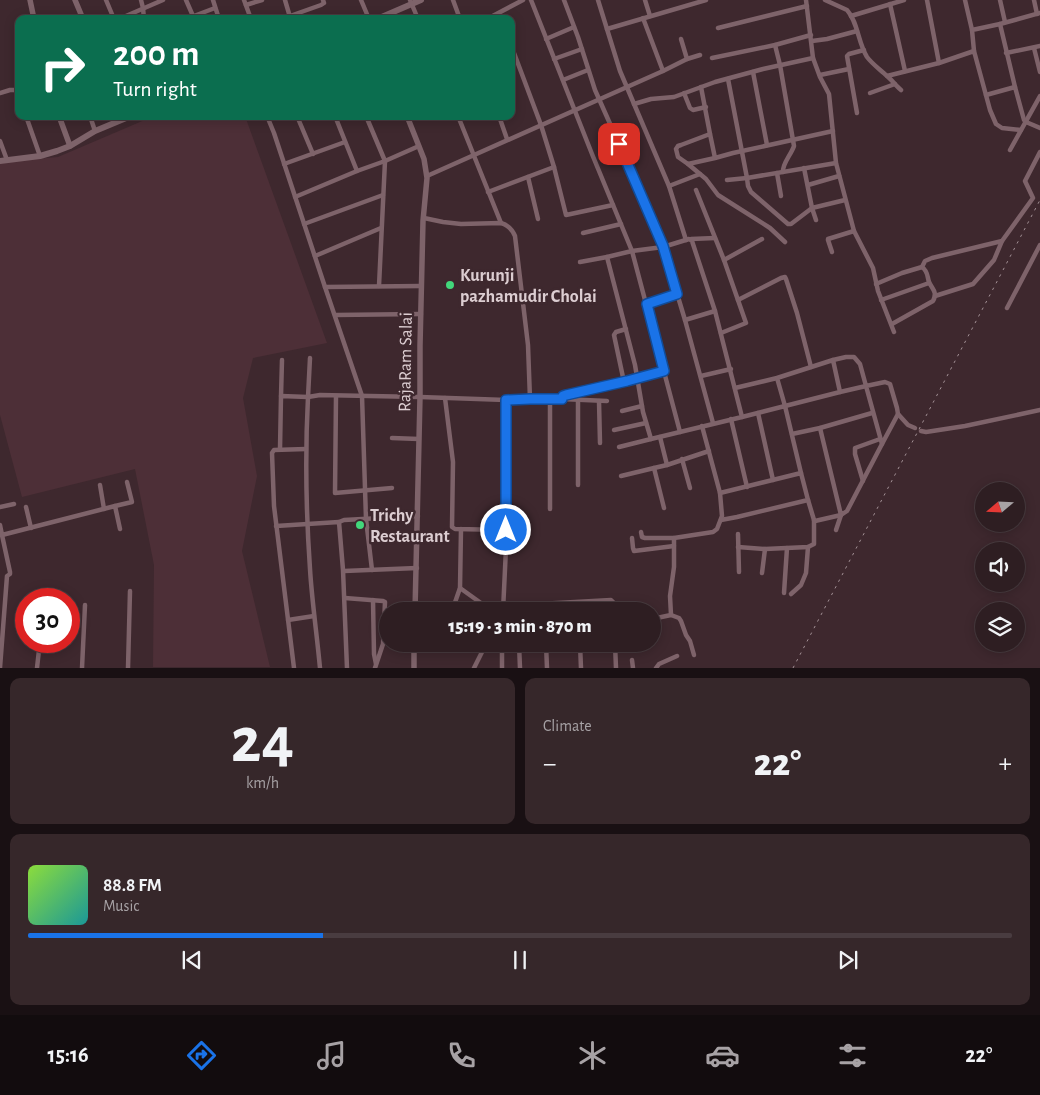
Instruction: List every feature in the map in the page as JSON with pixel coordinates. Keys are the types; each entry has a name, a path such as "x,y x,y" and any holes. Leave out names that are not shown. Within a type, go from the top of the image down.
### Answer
{"main road":[{"path":"385,15 411,2 421,0"},
{"path":"3,160 40,156 70,146 114,120"}],"street":[{"path":"30,0 33,15"},
{"path":"75,0 81,15"},
{"path":"106,0 112,15"},
{"path":"141,0 144,15"},
{"path":"128,15 163,0"},
{"path":"186,0 193,15"},
{"path":"213,0 218,15"},
{"path":"250,15 245,3 262,0"},
{"path":"285,0 291,15"},
{"path":"294,15 322,5 324,2 322,0"},
{"path":"361,0 367,15"},
{"path":"453,0 459,15"},
{"path":"494,15 523,0"},
{"path":"531,0 632,251 680,432"},
{"path":"564,0 582,49 594,90 663,246 713,423"},
{"path":"598,0 620,71 669,186 715,311 742,417"},
{"path":"645,0 650,16"},
{"path":"607,29 688,3 706,0"},
{"path":"806,0 813,58 829,94 836,163 845,200 854,231 873,268 881,300 894,332"},
{"path":"825,0 847,10 868,57 901,90"},
{"path":"851,16 886,3 904,0"},
{"path":"927,0 939,62"},
{"path":"965,0 972,30 974,51 992,117 996,124 1002,128 1021,130"},
{"path":"1000,0 1006,53 1024,120 1040,128"},
{"path":"972,30 1038,14 1034,0"},
{"path":"411,2 416,15"},
{"path":"886,3 905,71"},
{"path":"718,28 807,6"},
{"path":"196,15 215,8"},
{"path":"643,18 663,71"},
{"path":"546,39 574,27"},
{"path":"812,41 857,31"},
{"path":"712,58 776,45 811,35"},
{"path":"681,39 687,59"},
{"path":"776,45 794,140 790,157 780,173 781,196"},
{"path":"1006,53 1040,46"},
{"path":"1034,48 1040,72"},
{"path":"554,59 582,49"},
{"path":"858,113 847,55 864,50"},
{"path":"887,76 974,51"},
{"path":"427,176 687,59 700,55"},
{"path":"515,56 541,125 566,215 613,205"},
{"path":"634,104 651,99 674,97 728,78 813,58"},
{"path":"820,75 849,69"},
{"path":"563,80 588,70"},
{"path":"754,72 767,146"},
{"path":"728,78 741,151 751,192 788,224 791,224 812,208 845,200"},
{"path":"870,93 895,84"},
{"path":"701,87 715,158"},
{"path":"986,95 1015,87"},
{"path":"0,93 15,90"},
{"path":"684,93 690,108 693,110 706,107"},
{"path":"1010,150 1040,96"},
{"path":"27,120 40,156"},
{"path":"60,120 70,146"},
{"path":"91,120 95,132"},
{"path":"268,120 362,396 366,519 372,570"},
{"path":"299,120 313,154"},
{"path":"337,120 357,171"},
{"path":"367,120 384,161 379,286"},
{"name":"RajaRam Salai","path":"409,120 424,159 427,176 421,314 415,602"},
{"path":"460,120 500,222"},
{"path":"500,120 507,139"},
{"path":"688,164 833,131"},
{"path":"710,134 678,146 676,150 678,157 706,179 718,195 770,228 785,242"},
{"path":"0,141 3,160"},
{"path":"284,164 345,142"},
{"path":"295,197 419,146"},
{"path":"935,296 973,284 994,260 1002,242 1033,198 1024,181 1040,152"},
{"path":"727,180 836,163"},
{"path":"488,192 554,167"},
{"path":"804,168 816,220"},
{"path":"669,186 700,174"},
{"path":"808,185 840,176"},
{"path":"528,177 538,219"},
{"path":"696,190 724,260 746,323 721,333"},
{"path":"304,224 383,195"},
{"path":"424,218 461,224 500,222 509,227 515,236 528,345 530,399"},
{"path":"582,233 621,224"},
{"path":"315,256 381,228"},
{"path":"832,252 828,239 854,231"},
{"path":"580,262 689,239 715,238"},
{"path":"724,260 762,239"},
{"path":"876,284 922,267 926,261 932,258 1002,242"},
{"path":"1007,308 1040,245"},
{"path":"607,257 635,365 642,406 651,439"},
{"path":"892,324 933,301 935,296 934,290 929,283 925,268 922,267"},
{"path":"738,300 781,278 785,278 797,313 811,367"},
{"path":"881,300 929,283"},
{"path":"325,287 422,286"},
{"path":"647,304 677,294"},
{"path":"685,320 715,311"},
{"path":"335,315 421,314"},
{"path":"624,382 614,335 616,332 626,329"},
{"path":"735,388 777,378 832,360 854,357 860,364 881,442"},
{"path":"310,358 306,450 308,524 310,570 320,668"},
{"path":"280,449 282,360"},
{"path":"832,360 840,392"},
{"path":"701,376 731,369"},
{"path":"562,399 566,395 664,371"},
{"path":"738,548 808,548 814,544 814,520 777,378"},
{"path":"619,447 885,382 890,384 898,414 908,425 915,428"},
{"path":"281,396 607,401"},
{"path":"336,396 335,492 392,488"},
{"path":"445,398 453,462 451,524 453,529 506,530"},
{"path":"550,399 550,509"},
{"path":"503,602 506,530 506,400"},
{"path":"578,400 578,485"},
{"path":"599,401 600,444"},
{"path":"622,411 642,406"},
{"path":"920,431 926,432 965,426 1040,410"},
{"path":"758,413 773,480"},
{"path":"792,434 872,413"},
{"path":"814,520 817,521 841,515 847,511 881,442 898,414"},
{"path":"730,419 747,487"},
{"path":"614,430 646,423"},
{"path":"641,532 645,538 674,538 713,532 717,529 722,516 720,493 702,426"},
{"path":"820,428 841,515 836,530"},
{"path":"660,436 667,465"},
{"path":"392,438 419,439"},
{"path":"862,481 854,450 855,448 881,442"},
{"path":"294,668 276,526 272,453 274,450 280,449 306,450"},
{"path":"621,476 709,452"},
{"path":"682,460 690,488"},
{"path":"654,468 664,508"},
{"path":"720,493 801,473"},
{"path":"2,535 132,502 127,482"},
{"path":"100,485 104,509"},
{"path":"721,520 808,500"},
{"path":"0,507 14,504"},
{"path":"115,506 120,529"},
{"path":"26,507 31,528"},
{"path":"276,526 418,516"},
{"path":"339,522 344,572 347,668"},
{"path":"0,525 10,572 7,576 0,668"},
{"path":"455,602 460,588 461,529"},
{"path":"738,534 739,572"},
{"path":"632,538 634,551 674,546"},
{"path":"671,616 670,596 674,567 674,538"},
{"path":"784,593 787,548"},
{"path":"792,594 801,585 806,573 808,548"},
{"path":"762,573 765,549"},
{"path":"344,572 417,568"},
{"path":"0,578 7,576"},
{"path":"460,588 479,602"},
{"path":"128,668 130,591"},
{"path":"345,598 383,601 385,604 383,644 375,666"},
{"path":"373,600 375,666"},
{"path":"588,602 611,600 613,602"},
{"path":"82,668 86,605"},
{"path":"288,620 314,616"},
{"path":"661,618 671,616 679,618 690,641 694,655"},
{"path":"414,652 414,668"},
{"path":"474,668 482,652"},
{"path":"502,652 502,668"},
{"path":"519,652 520,668"},
{"path":"546,652 546,668"},
{"path":"580,652 581,668"},
{"path":"615,652 616,668"},
{"path":"37,668 39,653"},
{"path":"656,668 659,664 677,656"},
{"path":"632,660 633,668"}],"shaded area":[{"path":"145,120 246,120 327,343 253,358 243,398 257,476 242,551 270,667 153,667 154,565 135,469 22,497 0,415 0,162 58,157"}],"railway":[{"path":"793,668 1040,200"}],"place":[{"name":"Kurunji pazhamudir Cholai","path":"450,285"},
{"name":"Trichy Restaurant","path":"360,525"}],"route":[{"path":"506,530 506,400 562,399 566,395 664,371 647,304 677,294 663,246 619,144"}]}
